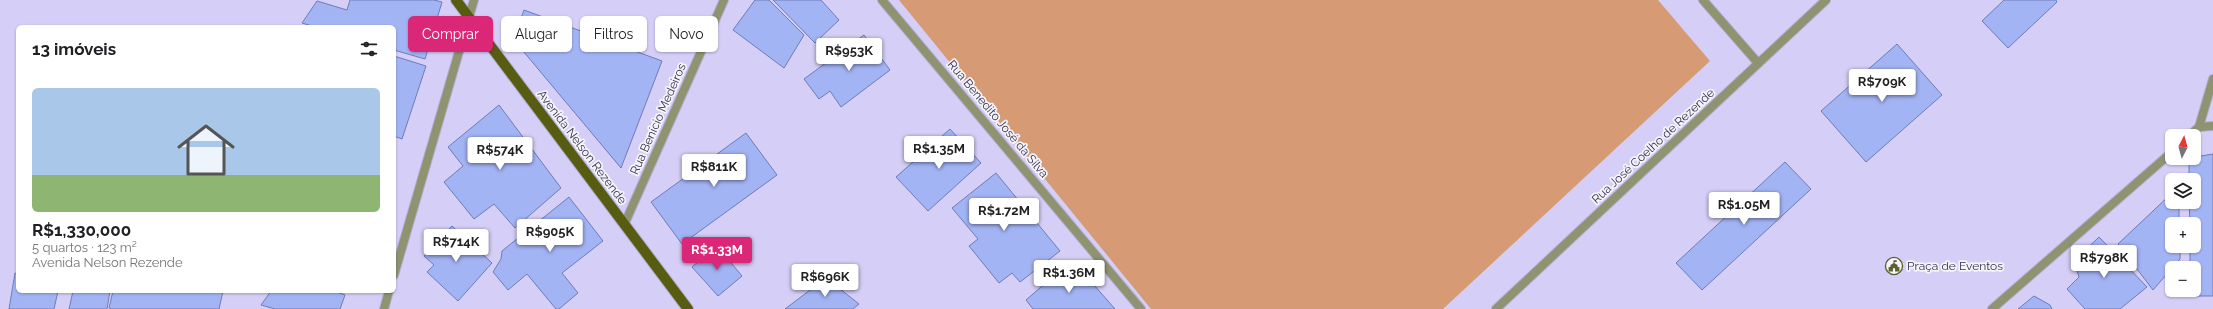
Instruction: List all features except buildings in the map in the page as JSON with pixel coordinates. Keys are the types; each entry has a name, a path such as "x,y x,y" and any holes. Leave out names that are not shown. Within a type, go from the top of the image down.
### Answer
{"main road":[{"name":"Avenida Nelson Rezende","path":"456,0 468,16"},
{"name":"Avenida Nelson Rezende","path":"493,50 688,309"}],"street":[{"path":"470,16 474,0"},
{"name":"Rua Benício Medeiros","path":"624,225 724,0"},
{"name":"Rua Benedito José da Silva","path":"882,0 1142,309"},
{"path":"1703,0 1758,63"},
{"name":"Rua José Coelho de Rezende","path":"1496,309 1826,0"},
{"path":"396,268 459,52"},
{"path":"2213,79 2198,127 2213,126"},
{"path":"1992,309 2165,158"},
{"path":"384,309 389,293"}],"shaded area":[{"path":"899,0 1658,0 1710,61 1443,309 1151,309"}],"place":[{"name":"Praça de Eventos","path":"1894,266"}]}
